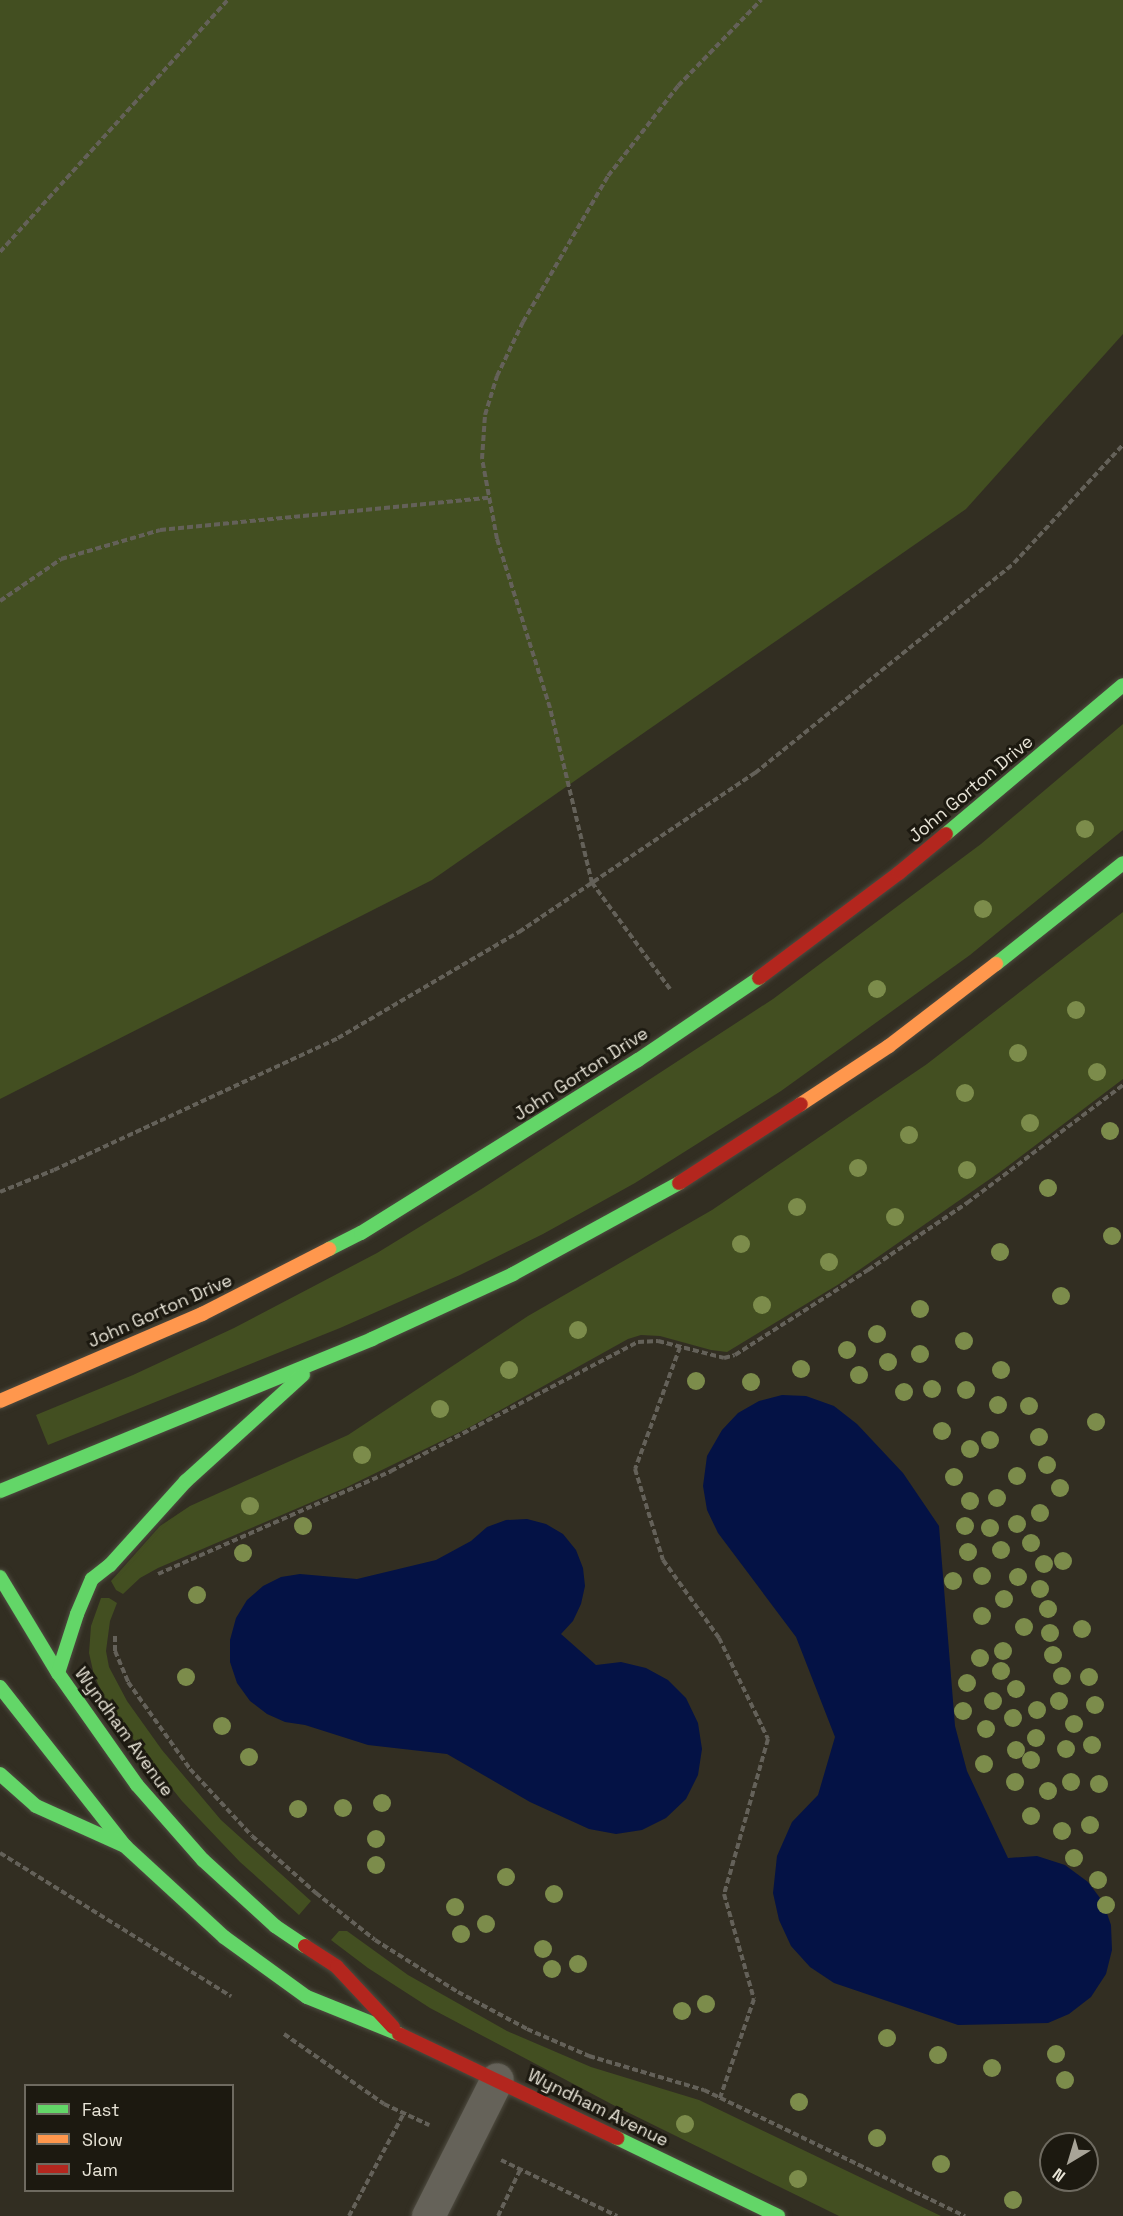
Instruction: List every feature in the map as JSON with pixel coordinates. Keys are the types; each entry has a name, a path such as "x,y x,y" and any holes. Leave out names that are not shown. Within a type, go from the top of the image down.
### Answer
{"main road":[{"name":"John Gorton Drive","path":"0,1401 202,1314 361,1233 694,1022 765,974 899,873 1123,686"},
{"path":"0,1491 320,1360 513,1274 670,1189 889,1046 1071,906 1123,863"},
{"path":"58,1673 78,1614 93,1579 110,1565 186,1480 320,1360"},
{"name":"Wyndham Avenue","path":"0,1577 58,1673 137,1785 203,1860 275,1926 337,1967 400,2035"},
{"name":"Wyndham Avenue","path":"0,1687 125,1846 224,1937 307,1997 400,2035 497,2079 778,2216"},
{"path":"0,1774 36,1806 125,1846"}],"street":[{"path":"428,2216 497,2079"}],"path":[{"path":"0,252 228,0"},
{"path":"694,1022 592,883 550,708 497,539 482,459 485,415 497,376 523,322 608,176 678,86 761,0"},
{"path":"0,1191 54,1170 338,1038 519,932 755,773 1014,563 1123,446"},
{"path":"0,601 61,559 160,530 488,498"},
{"path":"150,1579 391,1472 638,1342 651,1340 730,1358 967,1203 1123,1085"},
{"path":"680,1346 635,1469 663,1560 719,1638 768,1738 724,1894 754,1999 720,2098"},
{"path":"116,1626 115,1651 122,1670 177,1753 252,1836 383,1945 458,1992 527,2029 590,2056 694,2086 966,2216"},
{"path":"348,2216 404,2113"},
{"path":"498,2216 520,2170 617,2216"}],"green space":[{"path":"0,0 1123,0 1123,334 966,509 432,880 0,1099"},
{"path":"1123,724 1123,830 970,955 781,1091 635,1183 543,1234 460,1275 340,1328 48,1445 36,1415 133,1375 234,1328 377,1253 483,1188 773,999 981,844"},
{"path":"1123,912 1123,1079 1000,1172 839,1284 727,1352 660,1336 641,1335 628,1339 470,1427 347,1487 158,1568 140,1578 123,1594 116,1590 111,1581 160,1526 190,1506 348,1435 528,1316 712,1210 927,1064"},
{"path":"101,1598 109,1598 117,1603 110,1621 106,1651 109,1667 127,1701 162,1750 221,1820 311,1901 299,1915 240,1862 182,1801 138,1746 104,1697 94,1675 89,1653 91,1626"},
{"path":"339,1931 347,1931 408,1975 507,2031 591,2067 699,2100 941,2216 839,2216 617,2107 430,2008 368,1968 331,1940"}],"shaded area":[{"path":"782,1395 806,1396 834,1406 857,1424 903,1473 939,1526 955,1726 967,1771 1008,1858 1037,1856 1065,1865 1088,1882 1103,1902 1111,1925 1112,1950 1106,1974 1091,1997 1069,2014 1048,2023 958,2025 834,1983 810,1967 791,1946 779,1920 773,1893 777,1856 792,1822 818,1795 835,1737 796,1637 718,1533 707,1510 703,1486 707,1456 722,1430 738,1413 759,1401"},
{"path":"527,1519 546,1524 563,1534 576,1550 583,1568 585,1586 581,1604 573,1621 561,1634 596,1665 621,1662 646,1668 668,1680 686,1698 698,1723 702,1749 698,1775 686,1799 666,1818 642,1830 616,1834 589,1829 530,1802 447,1754 368,1745 305,1725 285,1722 267,1714 250,1701 237,1683 230,1662 230,1640 236,1618 247,1600 263,1586 281,1577 300,1574 357,1579 436,1560 471,1541 487,1527 506,1520"}],"traffic: fast":[{"path":"946,834 1123,685"},
{"path":"996,964 1123,863"},
{"path":"329,1249 361,1233 638,1060 759,978"},
{"path":"0,1491 372,1339 513,1274 679,1183"},
{"path":"58,1673 77,1614 92,1579 110,1565 186,1481 303,1375"},
{"path":"0,1577 58,1673 137,1785 203,1860 275,1926 305,1946"},
{"path":"0,1687 125,1846 224,1937 307,1997 399,2034"},
{"path":"0,1774 36,1806 125,1846"},
{"path":"617,2138 778,2216"}],"traffic: slow":[{"path":"801,1104 889,1046 996,964"},
{"path":"0,1401 202,1314 329,1249"}],"traffic: jam":[{"path":"759,978 899,873 946,834"},
{"path":"679,1183 801,1104"},
{"path":"305,1946 337,1967 393,2027"},
{"path":"399,2034 617,2138"}]}
